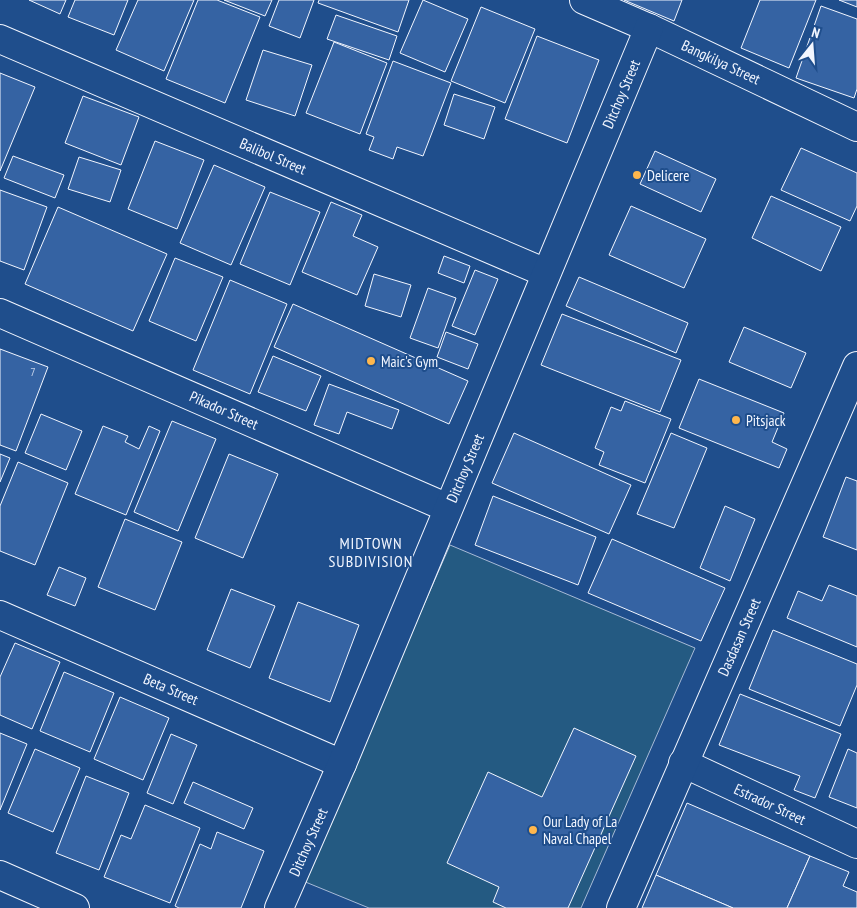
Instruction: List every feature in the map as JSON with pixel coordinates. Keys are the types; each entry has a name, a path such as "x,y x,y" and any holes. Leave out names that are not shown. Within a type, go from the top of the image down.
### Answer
{"street":[{"name":"Bangkilya Street","path":"584,0 649,28 857,127"},
{"name":"Ditchoy Street","path":"279,908 342,764 649,28"},
{"name":"Balibol Street","path":"0,38 546,273"},
{"name":"Pikador Street","path":"0,313 448,508"},
{"name":"Dasdasan Street","path":"621,908 857,366"},
{"name":"Beta Street","path":"0,615 342,764"},
{"name":"Estrador Street","path":"684,763 857,844"},
{"path":"0,875 75,908"}],"shaded area":[{"path":"450,545 695,648 581,908 369,908 303,881"}],"building":[{"path":"29,0 66,0 60,14"},
{"path":"75,0 128,0 114,35 68,17"},
{"path":"138,0 194,0 164,71 116,50"},
{"path":"198,0 217,0 260,17 225,103 166,79"},
{"path":"224,0 272,0 265,16"},
{"path":"279,0 314,0 300,38 269,26"},
{"path":"319,0 409,0 398,32 318,3"},
{"path":"423,0 468,19 445,72 400,53"},
{"path":"624,0 682,0 674,21"},
{"path":"760,0 816,0 789,68 741,48"},
{"path":"839,0 857,0 857,7"},
{"path":"821,6 857,19 857,89 854,98 796,78"},
{"path":"481,7 535,29 505,103 451,81"},
{"path":"336,15 397,36 389,60 327,39"},
{"path":"537,36 599,60 567,143 505,119"},
{"path":"334,42 387,63 360,134 306,113"},
{"path":"263,50 312,65 295,116 246,100"},
{"path":"393,61 451,83 423,156 397,147 393,159 369,150 374,137 366,134"},
{"path":"0,73 35,87 0,171"},
{"path":"454,94 495,107 484,139 444,125"},
{"path":"83,96 139,117 121,165 65,143"},
{"path":"155,141 204,160 177,229 128,209"},
{"path":"801,148 857,173 857,206 850,221 781,190"},
{"path":"655,151 716,179 701,212 640,184"},
{"path":"13,156 64,175 55,198 4,178"},
{"path":"79,157 121,170 110,202 68,189"},
{"path":"214,165 265,187 231,265 180,243"},
{"path":"0,190 47,207 24,270 0,261"},
{"path":"270,192 320,212 290,285 240,264"},
{"path":"771,196 841,227 821,271 752,238"},
{"path":"331,202 362,215 353,236 378,247 357,295 302,272"},
{"path":"631,206 706,239 684,288 609,255"},
{"path":"58,207 167,254 133,331 25,284"},
{"path":"444,256 470,266 464,283 438,273"},
{"path":"175,258 223,277 196,341 149,321"},
{"path":"475,270 498,279 475,335 452,326"},
{"path":"374,274 411,285 401,317 365,306"},
{"path":"579,277 688,323 676,353 566,306"},
{"path":"230,280 287,304 250,394 193,370"},
{"path":"428,288 456,298 438,348 410,338"},
{"path":"293,304 468,381 449,424 274,347"},
{"path":"562,314 681,360 660,412 541,365"},
{"path":"744,327 806,353 791,388 729,362"},
{"path":"446,332 478,344 468,369 437,357"},
{"path":"0,349 48,367 16,451 0,445"},
{"path":"273,356 321,376 306,411 258,392"},
{"path":"699,379 784,413 772,442 787,449 779,468 679,428"},
{"path":"329,384 399,410 392,429 347,412 339,434 314,425"},
{"path":"625,401 671,419 645,483 599,465 604,452 595,448 611,407 621,411"},
{"path":"41,414 82,431 66,470 25,453"},
{"path":"172,421 216,439 178,531 134,512"},
{"path":"103,426 128,436 125,442 139,449 149,426 160,431 126,515 75,494"},
{"path":"514,433 631,485 609,534 492,483"},
{"path":"671,433 707,448 674,528 637,514"},
{"path":"0,454 10,458 0,482"},
{"path":"229,454 278,474 243,558 195,538"},
{"path":"18,462 68,483 35,565 0,551 0,506"},
{"path":"846,477 857,481 857,550 823,537"},
{"path":"493,496 596,537 578,585 475,545"},
{"path":"725,506 755,519 730,581 700,568"},
{"path":"125,519 182,542 155,610 98,587"},
{"path":"612,539 725,588 701,641 588,593"},
{"path":"59,567 86,578 75,606 47,595"},
{"path":"829,585 857,596 857,647 787,618 798,591 822,601"},
{"path":"231,589 275,606 250,668 207,650"},
{"path":"298,602 359,625 330,702 269,678"},
{"path":"773,630 857,664 857,685 840,726 749,689"},
{"path":"15,643 60,662 32,729 0,715 0,677"},
{"path":"64,672 114,693 90,752 40,731"},
{"path":"740,694 841,734 815,798 794,790 800,776 719,745"},
{"path":"120,697 169,718 143,780 94,759"},
{"name":"Our Lady of La Naval Chapel","path":"574,728 636,756 568,908 506,908 493,902 499,887 447,863 488,772 542,797"},
{"path":"0,733 27,744 0,810"},
{"path":"171,734 197,745 173,804 147,793"},
{"path":"35,749 80,768 53,832 8,813"},
{"path":"848,749 857,753 857,808 829,797"},
{"path":"86,776 129,793 99,870 56,853"},
{"path":"193,782 253,808 244,829 184,803"},
{"path":"687,803 810,856 787,908 733,908 656,875"},
{"path":"145,805 200,828 170,903 104,877 121,835 131,839"},
{"path":"217,832 264,851 241,908 179,908 175,906 200,844 211,849"},
{"path":"810,856 849,872 843,886 857,892 857,908 787,908"},
{"path":"656,875 733,908 642,908"}],"place":[{"name":"Delicere","path":"637,175"},
{"name":"Maic's Gym","path":"371,361"},
{"name":"Pitsjack","path":"736,420"},
{"name":"Our Lady of La Naval Chapel","path":"533,830"}],"district":[{"name":"MIDTOWN SUBDIVISION","path":"371,552"}]}
